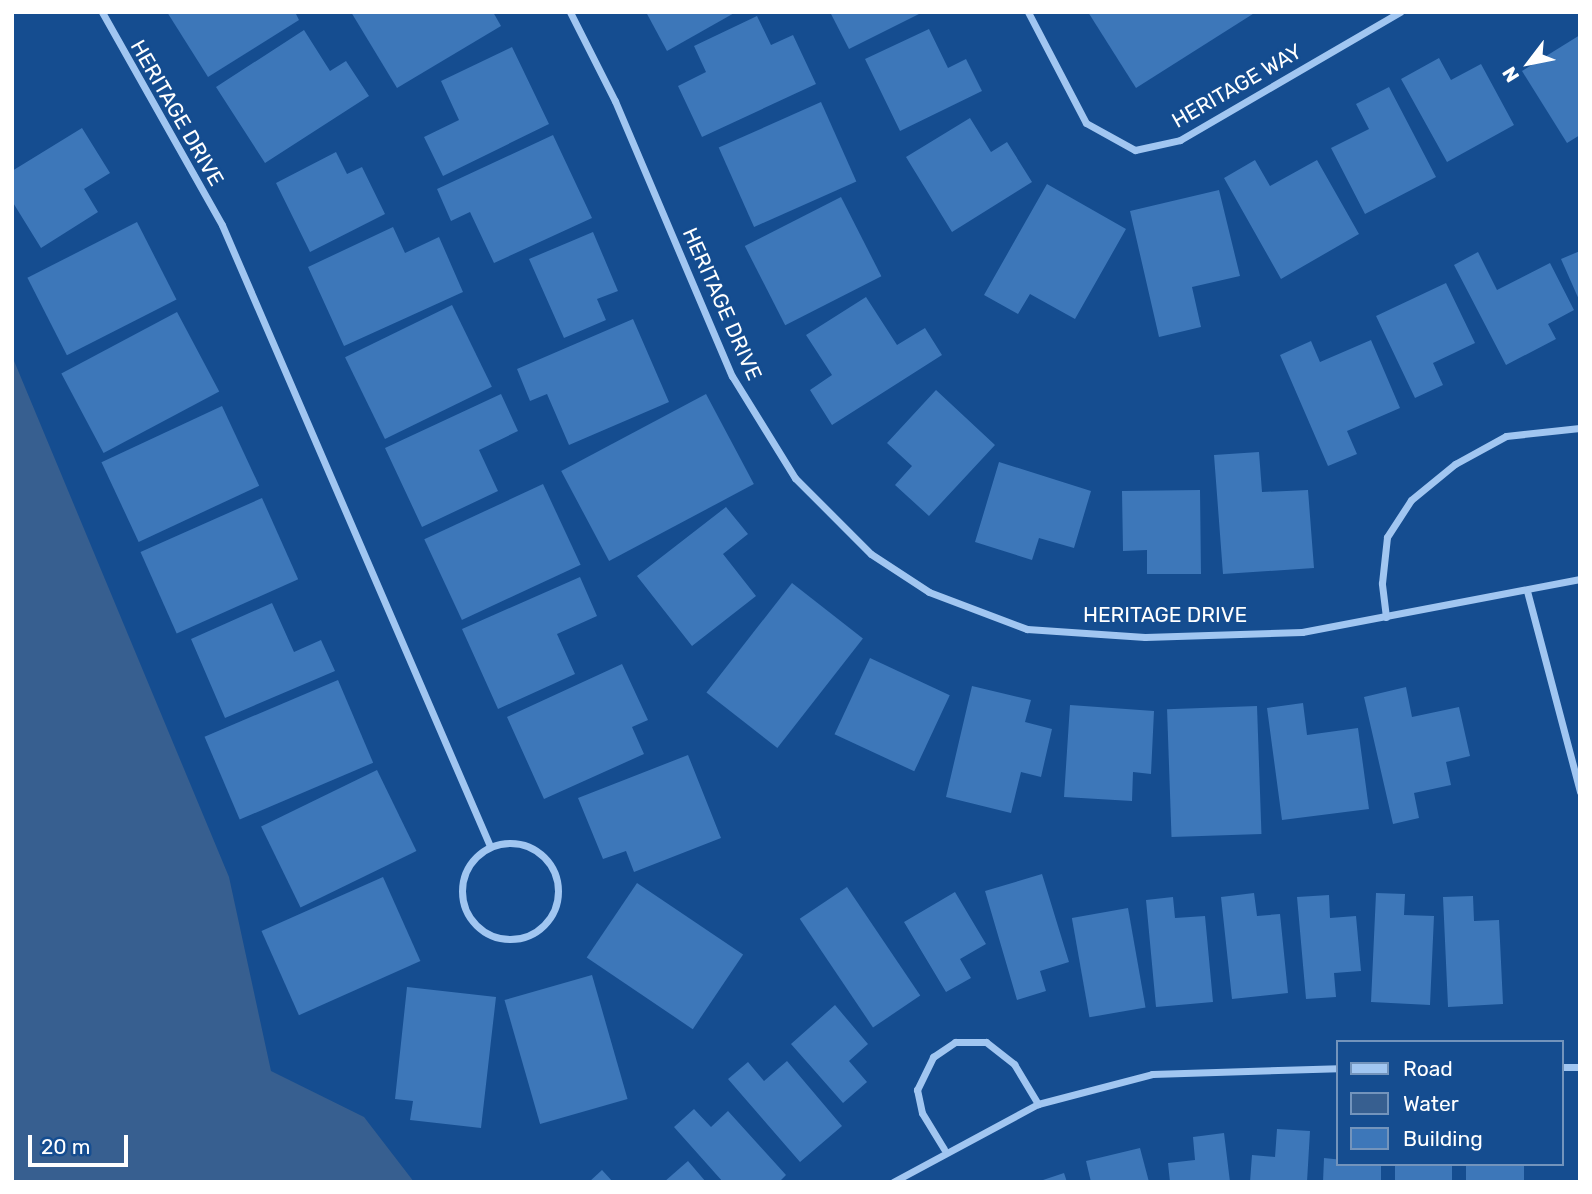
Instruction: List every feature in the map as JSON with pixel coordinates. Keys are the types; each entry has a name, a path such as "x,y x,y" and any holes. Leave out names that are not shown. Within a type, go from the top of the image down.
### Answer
{"street":[{"name":"HERITAGE DRIVE","path":"102,12 222,225 490,846"},
{"name":"HERITAGE DRIVE","path":"570,12 615,101 732,376 795,478 871,554 929,592 1027,629 1145,637 1302,632 1580,579"},
{"name":"HERITAGE WAY","path":"1028,12 1086,123 1135,150 1180,140 1400,12"},
{"path":"1386,617 1382,583 1387,537 1411,500 1455,464 1506,436 1580,428"},
{"path":"1527,591 1580,792"},
{"path":"490,846 533,849 554,870 552,914 530,934 490,934 463,903 466,870 490,846"},
{"path":"944,1149 922,1114 917,1090 933,1056 955,1042 986,1042 1014,1064 1038,1104"},
{"path":"893,1182 944,1149 1038,1104 1152,1074 1336,1068"}],"water":[{"path":"12,356 229,877 271,1071 364,1117 414,1182 12,1182"}],"building":[{"path":"167,12 295,12 299,20 208,77"},
{"path":"351,12 493,12 501,26 397,88"},
{"path":"646,12 736,12 667,51"},
{"path":"830,12 923,12 849,49"},
{"path":"1088,12 1256,12 1136,88"},
{"path":"757,16 771,45 793,35 816,84 702,137 678,86 706,72 694,46"},
{"path":"929,29 948,68 966,59 982,91 900,131 865,59"},
{"path":"304,30 330,71 346,61 369,96 265,163 216,87"},
{"path":"1580,35 1580,135 1567,143 1522,71"},
{"path":"512,47 549,124 443,176 424,137 459,120 441,81"},
{"path":"1439,58 1451,80 1481,64 1514,125 1447,162 1401,79"},
{"path":"1389,87 1436,177 1365,214 1331,148 1369,129 1356,104"},
{"path":"821,102 856,181 754,227 719,148"},
{"path":"970,118 991,152 1007,142 1032,182 952,232 906,157"},
{"path":"82,128 110,173 84,189 98,212 41,248 12,201 12,171"},
{"path":"553,135 592,218 494,263 470,212 451,221 437,189"},
{"path":"336,152 347,174 362,167 385,214 310,252 276,183"},
{"path":"1255,160 1270,186 1317,160 1359,234 1281,279 1224,178"},
{"path":"1047,184 1126,229 1075,319 1030,294 1018,314 984,295"},
{"path":"1219,190 1240,276 1192,287 1201,327 1159,337 1130,211"},
{"path":"841,197 881,276 785,325 745,246"},
{"path":"137,222 176,300 67,355 27,278"},
{"path":"393,227 405,253 439,237 463,292 344,346 308,267"},
{"path":"593,232 618,291 597,299 606,320 564,338 529,259"},
{"path":"1580,251 1580,302 1561,259"},
{"path":"1478,252 1497,290 1550,263 1574,310 1548,324 1556,339 1506,365 1454,265"},
{"path":"1446,283 1475,343 1433,363 1443,385 1415,398 1376,316"},
{"path":"866,297 897,345 925,328 942,355 832,425 810,390 832,375 806,335"},
{"path":"452,305 492,387 385,439 345,357"},
{"path":"177,312 219,391 104,453 61,374"},
{"path":"633,319 669,402 569,445 547,394 530,401 517,369"},
{"path":"1371,340 1400,408 1347,431 1357,454 1328,466 1280,355 1311,341 1320,362"},
{"path":"936,390 995,445 929,516 895,485 912,466 887,443"},
{"path":"501,394 518,431 479,450 498,491 422,527 385,448"},
{"path":"706,394 754,484 609,561 561,471"},
{"path":"222,406 259,486 139,542 101,462"},
{"path":"1259,452 1262,492 1308,490 1314,568 1223,574 1214,455"},
{"path":"999,462 1091,491 1074,548 1039,538 1032,560 975,542"},
{"path":"543,484 581,565 462,620 424,539"},
{"path":"1200,490 1201,574 1147,574 1147,550 1123,551 1122,491"},
{"path":"262,498 298,579 177,633 140,552"},
{"path":"726,507 748,534 723,554 756,596 692,646 637,576"},
{"path":"580,577 597,616 557,634 575,674 498,709 462,629"},
{"path":"792,583 863,638 777,748 706,693"},
{"path":"272,603 294,652 321,640 335,671 225,718 191,639"},
{"path":"870,658 950,695 914,771 835,734"},
{"path":"622,664 648,720 632,727 644,754 544,799 507,717"},
{"path":"338,680 373,763 240,820 205,737"},
{"path":"972,686 1031,700 1025,722 1052,729 1041,777 1021,772 1011,813 946,797"},
{"path":"1406,687 1412,717 1459,707 1470,756 1446,762 1451,785 1414,793 1419,818 1393,824 1364,697"},
{"path":"1303,703 1307,735 1358,728 1369,809 1282,820 1267,708"},
{"path":"1070,705 1154,711 1151,774 1133,772 1132,801 1064,797"},
{"path":"1257,706 1261,834 1172,837 1167,709"},
{"path":"688,755 721,838 634,872 626,851 603,859 578,798"},
{"path":"377,770 416,851 301,907 261,827"},
{"path":"1042,874 1069,962 1040,971 1046,991 1017,1000 985,891"},
{"path":"383,877 420,961 299,1015 261,931"},
{"path":"637,883 743,955 693,1029 587,958"},
{"path":"847,887 920,996 873,1027 800,919"},
{"path":"955,892 986,944 960,959 971,978 946,992 904,922"},
{"path":"1254,893 1257,916 1280,914 1288,993 1232,999 1221,897"},
{"path":"1376,893 1405,894 1404,915 1434,916 1430,1005 1371,1002"},
{"path":"1329,895 1330,918 1356,916 1361,971 1334,973 1336,997 1306,999 1297,897"},
{"path":"1473,896 1474,921 1499,920 1503,1004 1448,1007 1443,897"},
{"path":"1173,897 1175,918 1205,916 1213,1002 1156,1007 1146,900"},
{"path":"1128,908 1146,1007 1089,1017 1072,918"},
{"path":"592,975 628,1099 540,1124 505,1000"},
{"path":"407,987 496,997 481,1128 410,1120 413,1101 395,1099"},
{"path":"835,1005 868,1044 849,1061 867,1082 843,1103 791,1044"},
{"path":"787,1061 842,1126 800,1162 728,1079 748,1062 764,1081"},
{"path":"694,1109 711,1127 728,1111 786,1175 779,1182 723,1182 674,1127"},
{"path":"1277,1129 1310,1131 1307,1182 1250,1182 1252,1155 1275,1157"},
{"path":"1224,1133 1230,1182 1170,1182 1168,1163 1195,1160 1193,1137"},
{"path":"1140,1148 1149,1182 1091,1182 1086,1161"},
{"path":"1324,1158 1336,1159 1336,1166 1381,1166 1381,1182 1323,1182"},
{"path":"688,1161 706,1182 664,1182"},
{"path":"1395,1166 1452,1166 1452,1182 1395,1182"},
{"path":"1466,1166 1524,1166 1524,1182 1466,1182"},
{"path":"602,1170 613,1182 589,1182"},
{"path":"1064,1173 1067,1182 1040,1182 1040,1181"}]}
